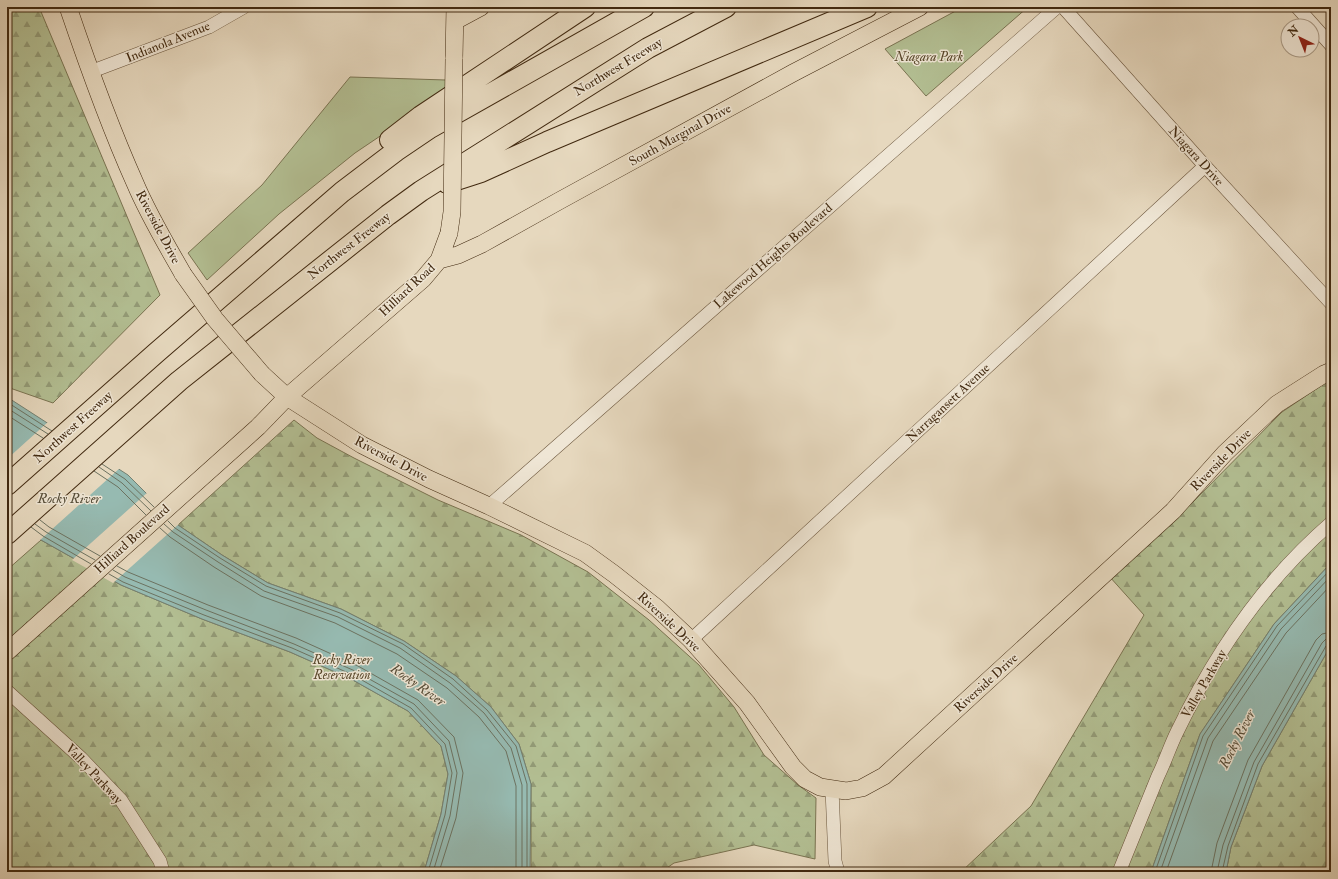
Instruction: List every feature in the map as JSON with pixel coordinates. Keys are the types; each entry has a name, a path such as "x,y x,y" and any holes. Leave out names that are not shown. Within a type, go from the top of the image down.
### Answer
{"highway":[{"path":"179,333 278,234 344,174 421,116 585,7"},
{"name":"Northwest Freeway","path":"7,485 156,353 342,192 396,151 430,128 644,7"},
{"name":"Northwest Freeway","path":"7,534 179,381 388,215 421,191 648,48 726,7"},
{"path":"421,191 481,172 547,142 867,7"}],"main road":[{"name":"Riverside Drive","path":"68,7 90,72 135,184 154,223 183,274 215,319 262,374 287,397 362,445 429,479 489,506 585,553 657,608 691,640 747,703 793,768 805,779 820,787 846,791 862,788 884,776 1173,511 1225,453 1277,404 1331,371"},
{"path":"455,14 481,7"},
{"name":"South Marginal Drive","path":"439,260 458,255 482,244 572,193 793,73 920,7"},
{"name":"Hilliard Road","path":"258,427 287,397 423,279 439,260 449,233 452,212 455,14"},
{"name":"Hilliard Boulevard","path":"7,652 258,427"}],"street":[{"name":"Indianola Avenue","path":"90,72 209,27 244,7"},
{"name":"Lakewood Heights Boulevard","path":"489,506 1057,7"},
{"name":"Niagara Drive","path":"1063,7 1205,166 1331,303"},
{"path":"1297,7 1331,45"},
{"name":"Narragansett Avenue","path":"691,640 1205,166"},
{"name":"Valley Parkway","path":"1119,872 1177,732 1222,651 1260,597 1290,561 1331,523"},
{"name":"Valley Parkway","path":"7,691 81,758 121,800 160,861 163,872"},
{"path":"832,789 835,861 838,872"}],"green space":[{"path":"7,7 39,7 160,295 53,403 7,387"},
{"name":"Niagara Park","path":"963,7 1028,7 926,96 885,49"},
{"path":"350,77 446,80 447,91 355,153 279,214 207,280 188,253 262,185"},
{"path":"1331,379 1331,514 1276,568 1285,575 1331,531 1331,563 1274,624 1200,734 1151,872 961,872 1031,806 1144,615 1109,576 1186,497 1193,502 1282,412"},
{"path":"294,420 317,438 354,458 438,500 521,535 588,572 649,620 699,665 734,707 764,755 798,785 816,798 815,859 754,845 674,863 661,872 531,872 531,784 519,744 491,707 456,676 404,641 341,609 268,583 222,555 178,525"},
{"path":"41,540 121,585 202,619 290,652 351,679 408,711 441,746 448,774 441,814 424,872 7,872 7,570"},
{"path":"1331,645 1331,872 1226,872 1231,847 1262,766"}],"water":[{"name":"Rocky River","path":"7,397 128,475 178,525 222,555 268,583 341,609 404,641 456,676 491,707 519,744 531,784 530,872 424,872 441,814 448,774 441,746 408,711 351,679 290,652 202,619 121,585 41,540 7,512"},
{"name":"Rocky River","path":"1331,563 1331,645 1262,766 1231,847 1226,872 1151,872 1200,734 1274,624"}],"pier":[{"path":"48,422 120,468 39,541 7,515 7,459"},
{"path":"148,492 179,524 113,583 72,560"}],"park label":[{"name":"Rocky River Reservation","path":"342,668"}]}
